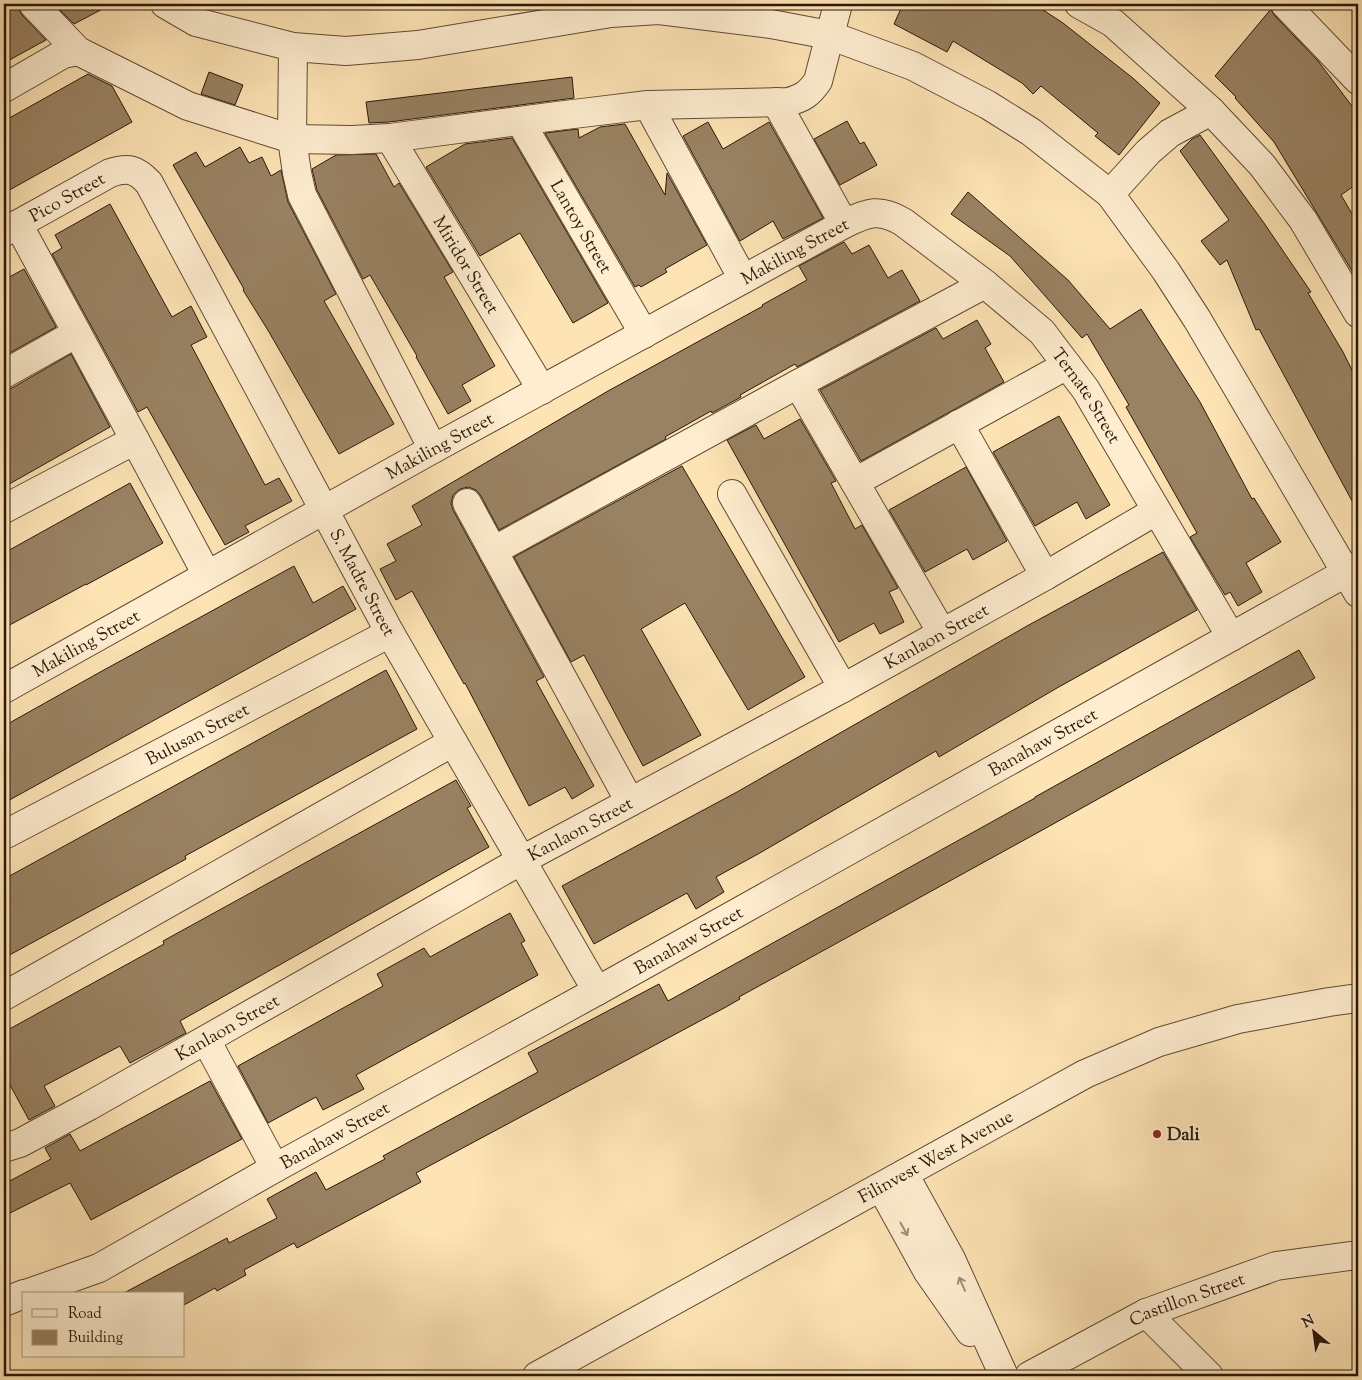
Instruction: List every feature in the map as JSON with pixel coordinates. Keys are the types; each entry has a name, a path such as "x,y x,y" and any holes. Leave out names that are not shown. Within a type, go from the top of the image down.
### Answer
{"street":[{"path":"33,4 78,51 188,106 292,139 352,140 390,138 648,105 788,102 800,99 811,92 818,81 838,4"},
{"path":"165,4 196,22 293,47 346,52 418,45 611,13 659,10 771,24 829,35 913,66 988,105 1031,132 1110,194 1166,271 1197,319 1354,578"},
{"path":"1079,4 1113,23 1211,110 1262,165 1303,220 1358,313"},
{"path":"1285,4 1358,80"},
{"path":"293,47 292,139 302,195 433,449"},
{"path":"4,88 63,54 78,51"},
{"path":"776,102 844,224"},
{"path":"648,105 743,279"},
{"path":"1110,194 1148,152 1170,133 1211,110"},
{"name":"Lantoy Street","path":"520,121 644,334"},
{"name":"Miridor Street","path":"390,138 542,390"},
{"name":"Pico Street","path":"11,228 110,173 122,169 134,170"},
{"name":"S. Madre Street","path":"134,170 149,183 390,633 597,991"},
{"name":"Makiling Street","path":"4,689 323,510 743,279 860,216 878,213"},
{"name":"Ternate Street","path":"878,213 892,215 904,222 985,284 1042,332 1086,390 1231,637"},
{"path":"11,228 77,333 207,575"},
{"path":"493,550 985,284"},
{"path":"4,374 77,333"},
{"path":"855,482 1067,365"},
{"path":"798,384 942,633"},
{"path":"960,424 1045,576"},
{"path":"4,509 135,440"},
{"path":"732,494 843,688"},
{"path":"468,503 630,802"},
{"name":"Kanlaon Street","path":"4,1148 20,1143 206,1040 522,860 843,688 1045,576 1156,511"},
{"name":"Banahaw Street","path":"31,1292 99,1268 275,1168 597,991 1231,637 1354,578"},
{"name":"Bulusan Street","path":"4,835 390,633"},
{"path":"4,996 453,742"},
{"name":"Filinvest West Avenue","path":"537,1376 1085,1074 1159,1042 1238,1019 1358,998"},
{"path":"206,1040 275,1168"},
{"path":"892,1181 951,1259 1002,1376"},
{"name":"Castillon Street","path":"1029,1376 1146,1313 1276,1266 1358,1256"},
{"name":"Banahaw Street","path":"4,1302 22,1295"},
{"path":"1146,1313 1210,1376"}],"building":[{"path":"4,4 18,4 22,15 46,40 4,63"},
{"path":"54,4 112,4 74,24"},
{"path":"903,4 1034,4 1063,23 1134,79 1160,103 1119,155 1095,136 1098,133 1041,86 1033,94 1022,83 953,41 947,52 894,24"},
{"path":"1271,9 1274,15 1318,61 1358,114 1358,183 1341,195 1358,224 1358,281 1274,142 1236,97 1215,76"},
{"path":"209,72 243,85 235,105 201,94"},
{"path":"88,74 112,86 132,122 4,193 4,121"},
{"path":"572,77 574,98 369,123 366,102"},
{"path":"847,121 860,144 864,142 877,165 840,185 814,139"},
{"path":"708,122 723,149 769,122 823,218 783,239 773,221 740,241 683,136"},
{"path":"625,124 665,195 667,173 707,245 665,269 667,272 641,287 639,285 635,287 545,133 578,129 579,138 600,127"},
{"path":"1200,135 1311,292 1308,293 1343,352 1358,382 1358,512 1259,329 1256,330 1227,260 1220,265 1201,241 1229,220 1180,151 1192,139"},
{"path":"512,138 608,303 573,323 520,233 480,256 426,167 465,144"},
{"path":"240,147 249,163 262,157 271,176 281,170 288,202 336,294 324,301 394,424 339,454 243,290 173,165 196,152 205,167"},
{"path":"376,154 394,187 399,183 453,272 444,277 495,366 462,385 471,401 448,414 370,275 363,279 317,190 312,169 336,155"},
{"path":"968,192 1068,280 1110,329 1141,309 1200,402 1252,499 1254,498 1281,542 1246,563 1262,592 1238,606 1230,592 1225,595 1190,537 1197,533 1126,407 1129,405 1087,334 1082,338 1010,256 951,214"},
{"path":"110,204 172,317 191,306 207,337 191,345 265,485 279,478 292,501 245,526 249,532 225,545 147,407 138,412 52,254 62,248 55,235"},
{"path":"844,242 852,254 869,245 888,278 902,270 920,301 797,367 795,364 740,395 741,397 712,413 711,411 665,437 666,439 499,530 476,490 468,487 460,489 453,495 451,503 453,510 544,677 536,681 594,786 572,799 565,787 529,806 465,683 412,591 396,600 380,569 396,561 387,544 422,525 412,506 608,391 807,280 799,266"},
{"path":"24,269 56,327 4,356 4,280"},
{"path":"977,320 991,344 985,348 1004,382 861,461 820,390 936,328 943,339"},
{"path":"71,354 110,427 4,487 4,390 12,388"},
{"path":"1059,416 1110,505 1086,519 1077,502 1035,526 993,452"},
{"path":"800,419 836,481 831,483 855,529 862,525 898,588 889,592 904,622 880,634 874,623 839,642 727,440 756,425 764,439"},
{"path":"682,466 805,677 748,710 685,603 641,629 701,735 643,766 584,655 571,662 514,557"},
{"path":"966,467 1007,541 973,560 967,549 925,572 889,510"},
{"path":"130,483 163,543 4,628 4,553"},
{"path":"1163,552 1197,610 1057,688 939,757 936,751 716,877 724,892 696,909 687,893 594,944 562,886 737,792 1027,626"},
{"path":"294,566 313,603 343,586 356,609 4,803 4,726"},
{"path":"1299,650 1315,678 739,997 740,999 726,1007 416,1173 421,1182 297,1248 294,1243 244,1270 246,1275 217,1291 215,1288 185,1304 185,1292 126,1292 227,1238 229,1243 277,1218 267,1199 316,1172 326,1190 385,1159 383,1156 538,1072 528,1053 659,984 668,1001"},
{"path":"386,670 417,729 185,856 186,859 4,958 4,879"},
{"path":"456,780 471,806 467,808 489,847 180,1021 186,1033 130,1063 120,1046 44,1086 55,1106 29,1120 4,1074 4,1032 164,944 163,941"},
{"path":"510,913 525,941 521,943 538,975 356,1075 364,1089 323,1110 316,1097 268,1123 238,1066 383,986 377,974 424,948 430,957"},
{"path":"210,1081 242,1139 91,1220 70,1183 4,1216 4,1184 51,1159 45,1148 70,1134 80,1151"}],"place":[{"name":"Dali","path":"1157,1134"}]}
